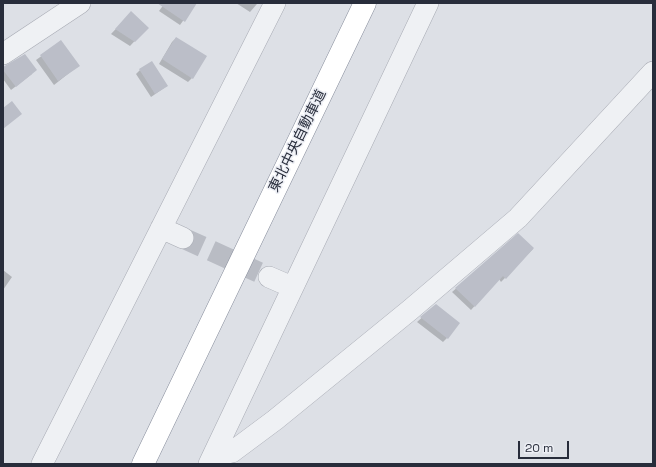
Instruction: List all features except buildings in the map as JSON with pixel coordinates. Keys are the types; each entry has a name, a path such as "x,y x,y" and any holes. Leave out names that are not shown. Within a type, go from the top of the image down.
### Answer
{"highway":[{"name":"東北中央自動車道","path":"231,280 352,3"},
{"name":"東北中央自動車道","path":"143,464 365,3"}],"street":[{"path":"3,54 80,3"},
{"path":"42,464 274,3"},
{"path":"211,460 428,3"},
{"path":"211,460 232,452 275,420 410,310 518,218 653,72"},
{"path":"161,228 183,238"},
{"path":"269,277 292,287"}],"tunnel":[{"path":"183,238 269,277"}]}
